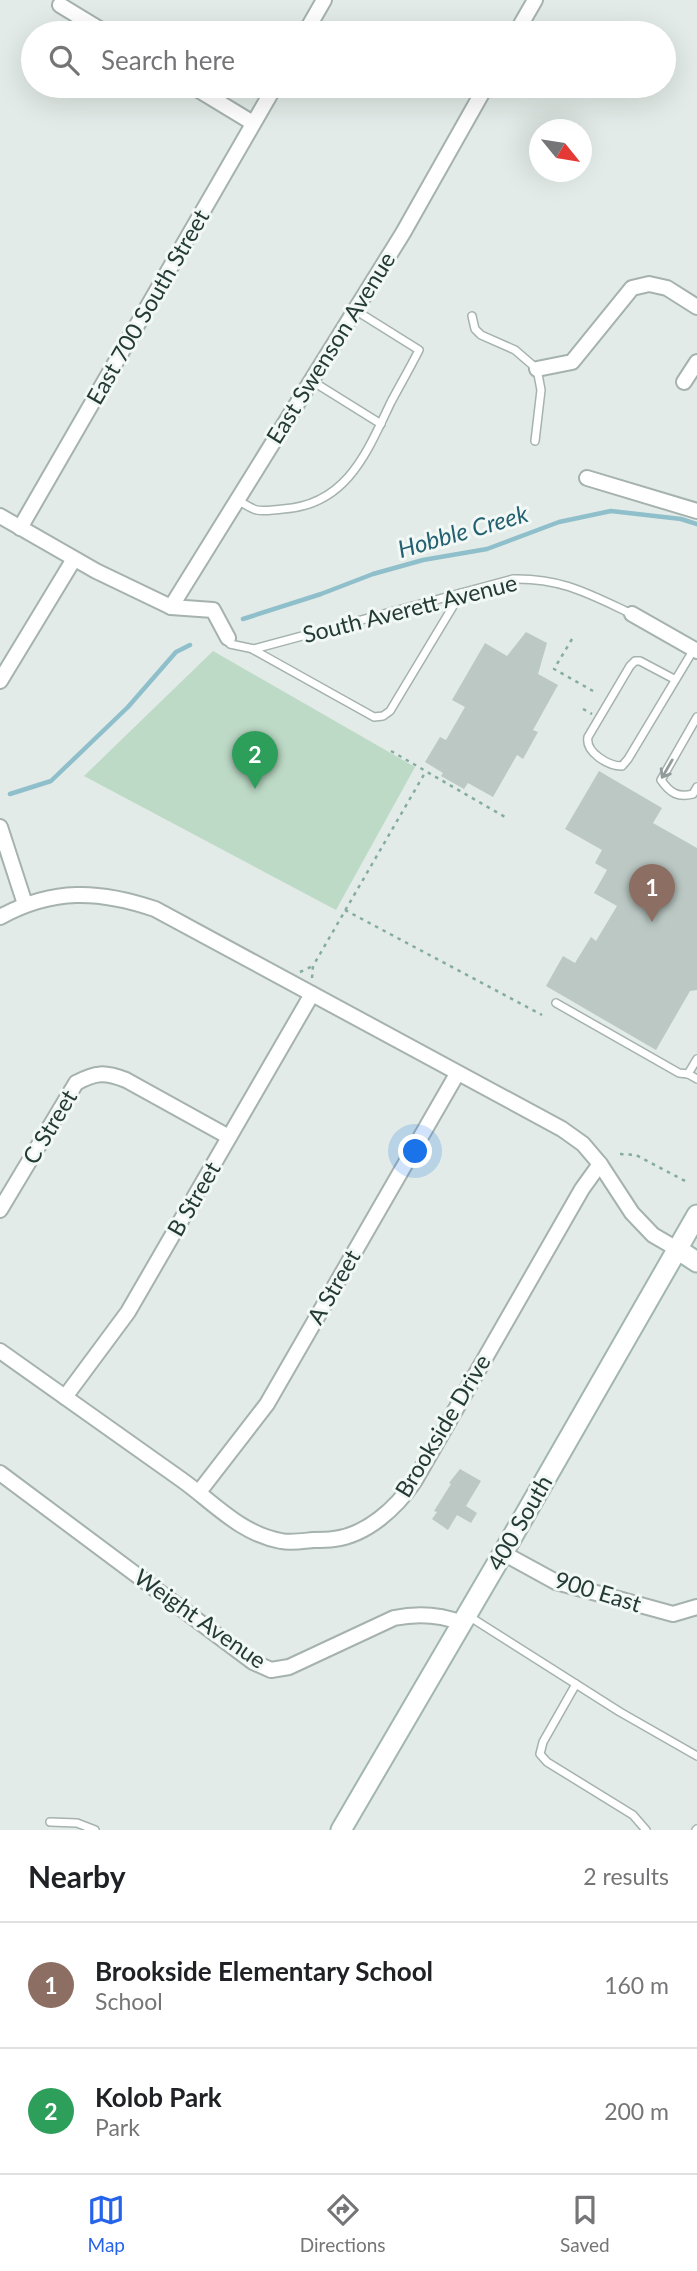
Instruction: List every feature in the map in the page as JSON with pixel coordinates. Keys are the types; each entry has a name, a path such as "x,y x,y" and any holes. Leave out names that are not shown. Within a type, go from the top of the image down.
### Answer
{"main road":[{"name":"400 South","path":"341,1830 697,1216"},
{"path":"677,1250 697,1262"}],"street":[{"path":"312,21 324,0"},
{"path":"523,21 535,0"},
{"path":"60,5 86,21"},
{"path":"212,98 253,123"},
{"name":"East 700 South Street","path":"20,528 268,98"},
{"name":"East Swenson Avenue","path":"171,607 402,233 479,98"},
{"path":"537,369 572,362 632,288 649,284 667,288 697,307"},
{"path":"684,382 697,362"},
{"path":"587,478 697,511"},
{"path":"0,516 74,559 171,607 213,610 228,639"},
{"path":"0,681 74,559"},
{"path":"632,614 695,650"},
{"path":"0,827 25,904"},
{"path":"0,917 25,904 51,897 98,895 142,905 168,916 312,987 457,1074 562,1129 583,1144 600,1164 632,1213 653,1235 677,1250"},
{"name":"B Street","path":"65,1396 128,1312 312,987"},
{"name":"C Street","path":"0,1210 76,1083 92,1074 110,1073 126,1080 229,1137"},
{"name":"A Street","path":"199,1492 267,1404 457,1074"},
{"name":"Brookside Drive","path":"0,1351 249,1530 281,1541 334,1540 347,1536 375,1522 402,1499 414,1482 582,1189 600,1164"},
{"name":"Weight Avenue","path":"0,1473 253,1662 271,1670 289,1667 394,1618 436,1615 464,1619"},
{"name":"900 East","path":"503,1553 556,1582 673,1614 697,1607"}],"lane":[{"path":"237,500 255,511 290,509 316,502 333,492 368,452 419,350 355,310"},
{"path":"472,316 475,329 481,335 515,350 537,369 541,390 535,441"},
{"path":"311,380 381,424"},
{"name":"South Averett Avenue","path":"252,649 513,579 570,585 632,614"},
{"path":"228,639 230,644 252,649 374,717 383,716 390,711 461,592"},
{"path":"674,680 640,661 630,666 588,737 590,750 615,766 622,766 695,650"},
{"path":"696,792 684,796 674,794 661,780 697,717"},
{"path":"556,1003 679,1073 697,1079"},
{"path":"688,1074 697,1059"},
{"path":"464,1619 697,1756"},
{"path":"576,1684 540,1754 547,1762 633,1815 646,1830"},
{"path":"50,1822 77,1823 95,1830"}],"path":[{"path":"572,639 554,669 593,691"},
{"path":"391,751 505,817"},
{"path":"312,987 313,965 426,771"},
{"path":"345,910 542,1015"},
{"path":"299,973 313,965"},
{"path":"620,1154 636,1155 687,1182"}],"green space":[{"path":"213,651 415,767 336,910 84,776"}],"building":[{"path":"526,632 547,643 538,674 558,685 533,730 538,732 523,759 517,755 493,797 468,783 464,789 441,776 443,773 425,762 440,737 446,740 465,707 452,700 485,643 507,656"},
{"path":"599,771 662,808 653,823 697,848 697,990 690,991 656,1050 546,986 563,956 575,963 591,937 596,941 617,906 594,893 607,870 595,863 602,850 565,829"},
{"path":"460,1469 481,1481 466,1506 477,1513 471,1523 457,1515 448,1530 432,1519 451,1484 449,1483"}],"waterway":[{"name":"Hobble Creek","path":"243,619 373,574 423,560 487,549 559,522 611,511 681,519 697,524"},
{"name":"Hobble Creek","path":"10,794 51,781 128,707 176,652 190,645"}],"place":[{"name":"Kolob Park","path":"255,789"},
{"name":"Brookside Elementary School","path":"652,922"}]}
